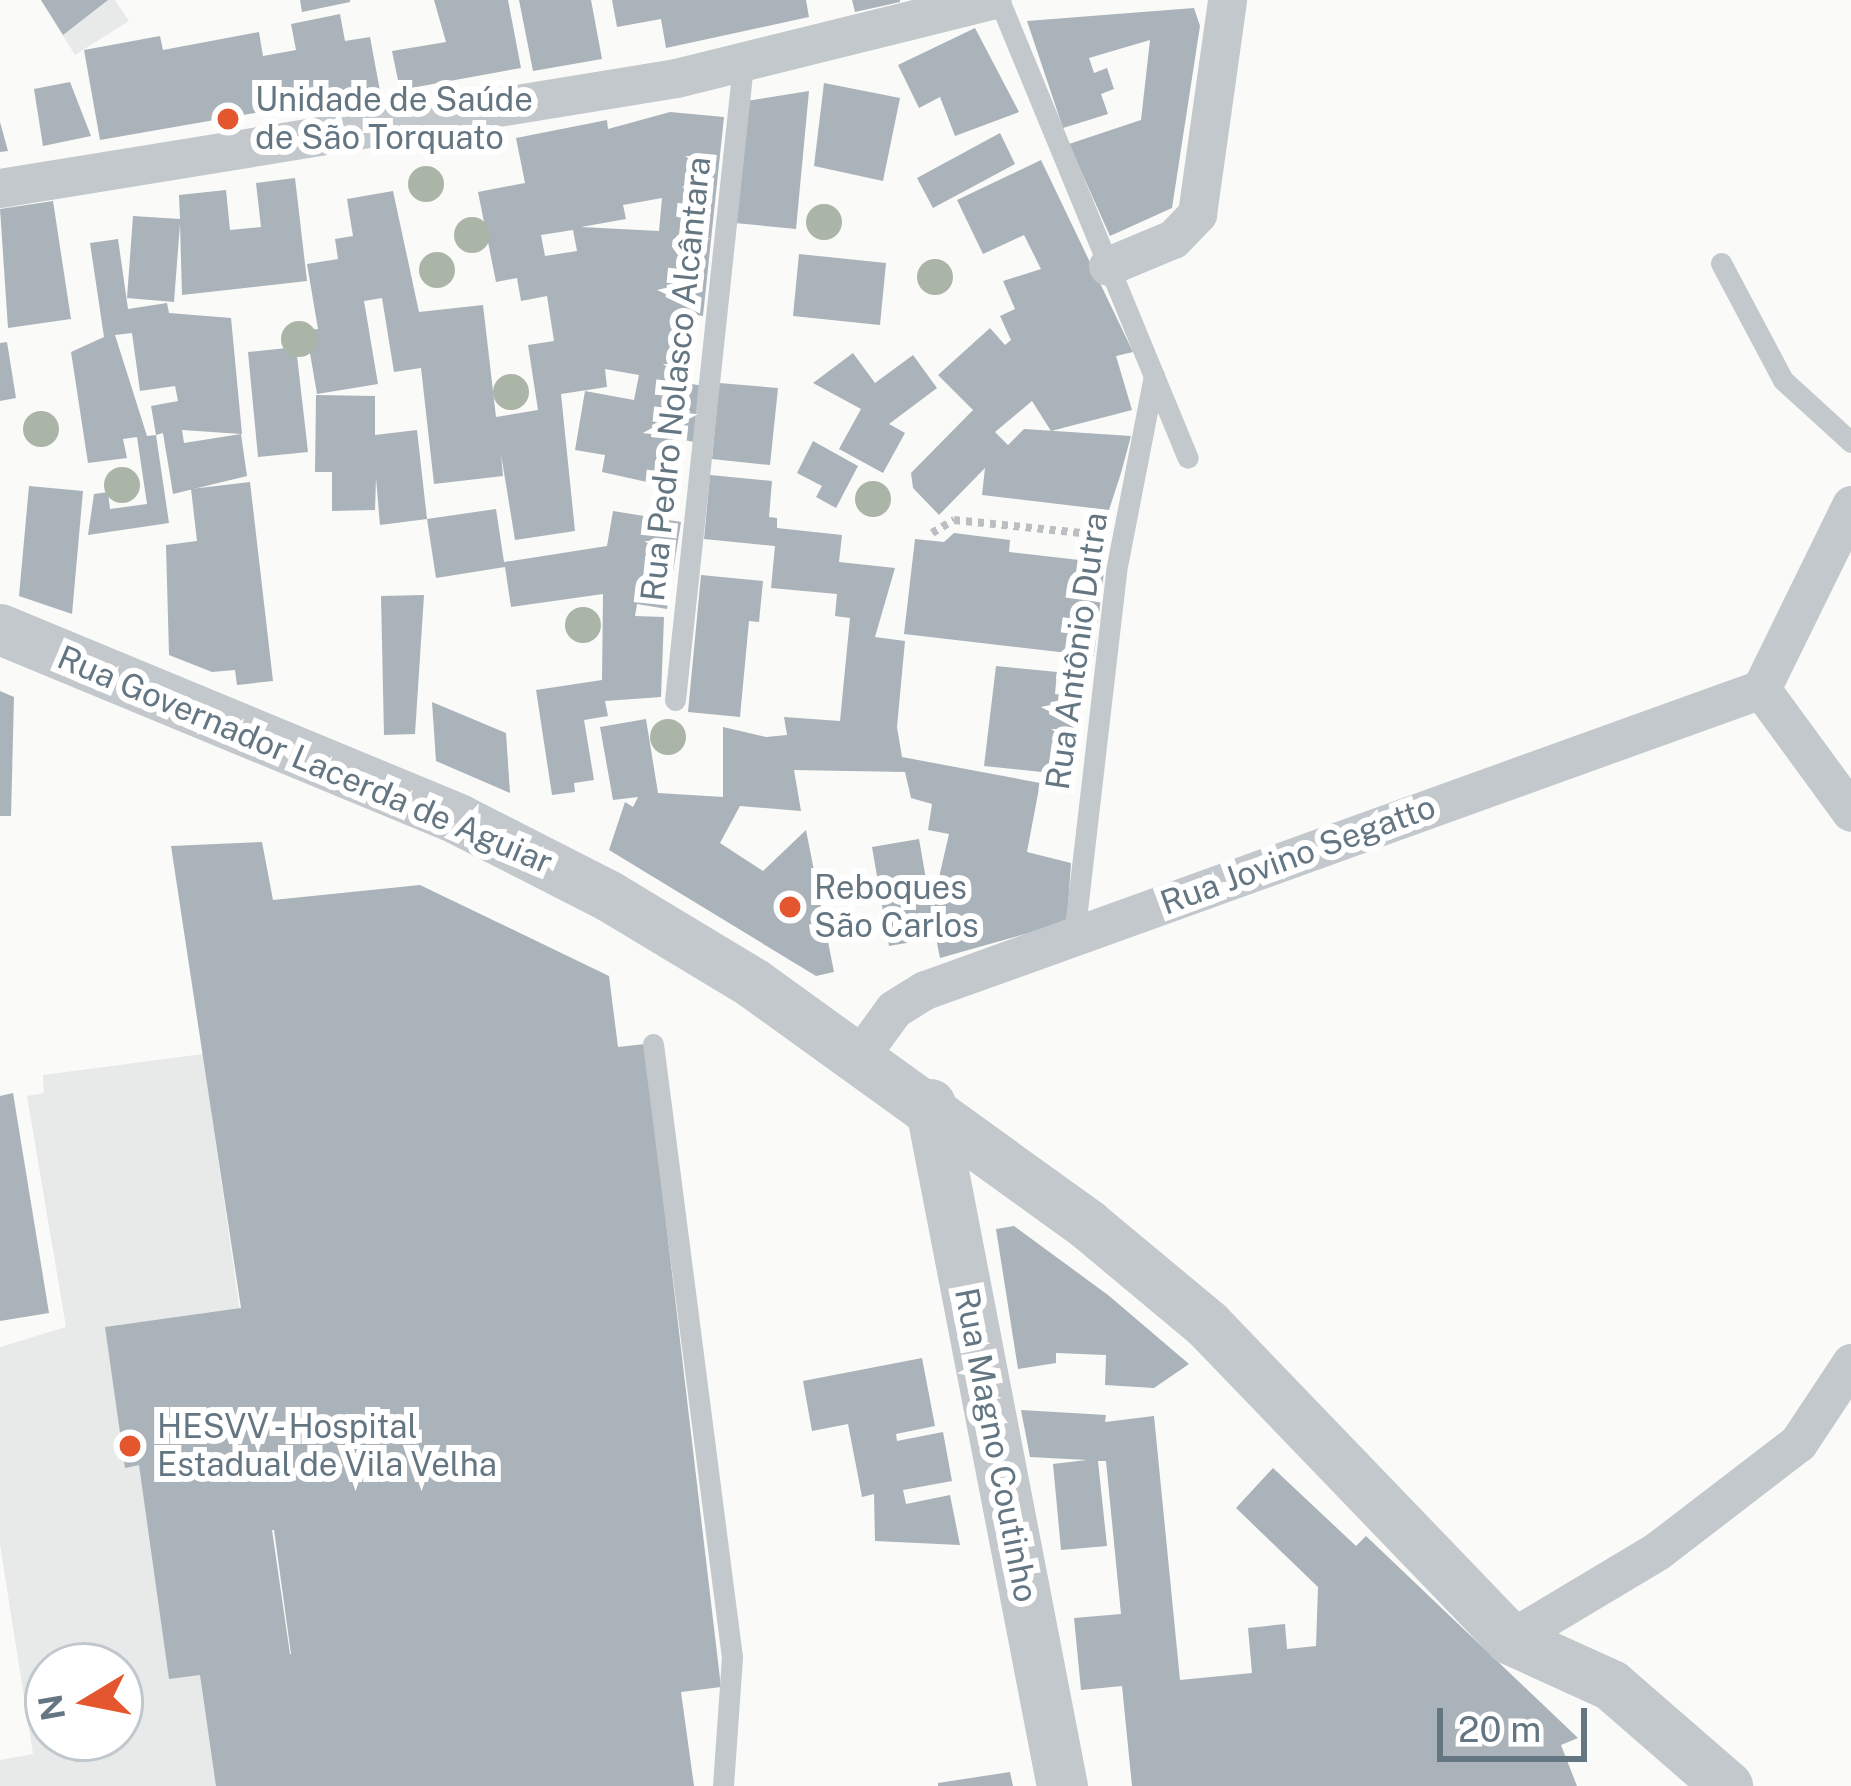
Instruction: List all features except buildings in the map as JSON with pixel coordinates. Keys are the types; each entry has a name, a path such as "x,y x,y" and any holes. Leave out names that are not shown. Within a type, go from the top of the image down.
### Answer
{"street":[{"path":"0,188 743,65 995,0"},
{"path":"1108,266 1173,239 1197,214 1227,0"},
{"path":"1851,505 1761,689 1851,812"},
{"name":"Rua Governador Lacerda de Aguiar","path":"0,629 535,856 682,938 860,1057 930,1104 1207,1324 1510,1639 1611,1685 1727,1786"},
{"name":"Rua Jovino Segatto","path":"860,1057 908,1000 1761,689"},
{"name":"Rua Magno Coutinho","path":"930,1104 1062,1786"},
{"path":"1510,1639 1658,1551 1798,1443 1851,1363"}],"lane":[{"path":"995,0 1188,458"},
{"name":"Rua Pedro Nolasco Alcântara","path":"675,700 743,65"},
{"path":"1720,263 1783,380 1851,442"},
{"name":"Rua Antônio Dutra","path":"1074,936 1122,537 1154,376"},
{"path":"653,1044 732,1657 723,1786"}],"path":[{"path":"932,533 954,520 1122,537"}],"shaded area":[{"path":"41,0 115,0 129,21 75,55"},
{"name":"HESVV - Hospital Estadual de Vila Velha","path":"203,1054 308,1786 0,1786 0,1760 24,1756 24,1762 144,1762 144,1642 24,1642 24,1697 0,1545 0,1347 66,1327 27,1096 44,1093 43,1075"}],"place":[{"name":"Unidade de Saúde de São Torquato","path":"228,119"},
{"name":"Reboques São Carlos","path":"790,907"},
{"name":"HESVV - Hospital Estadual de Vila Velha","path":"130,1446"}]}
